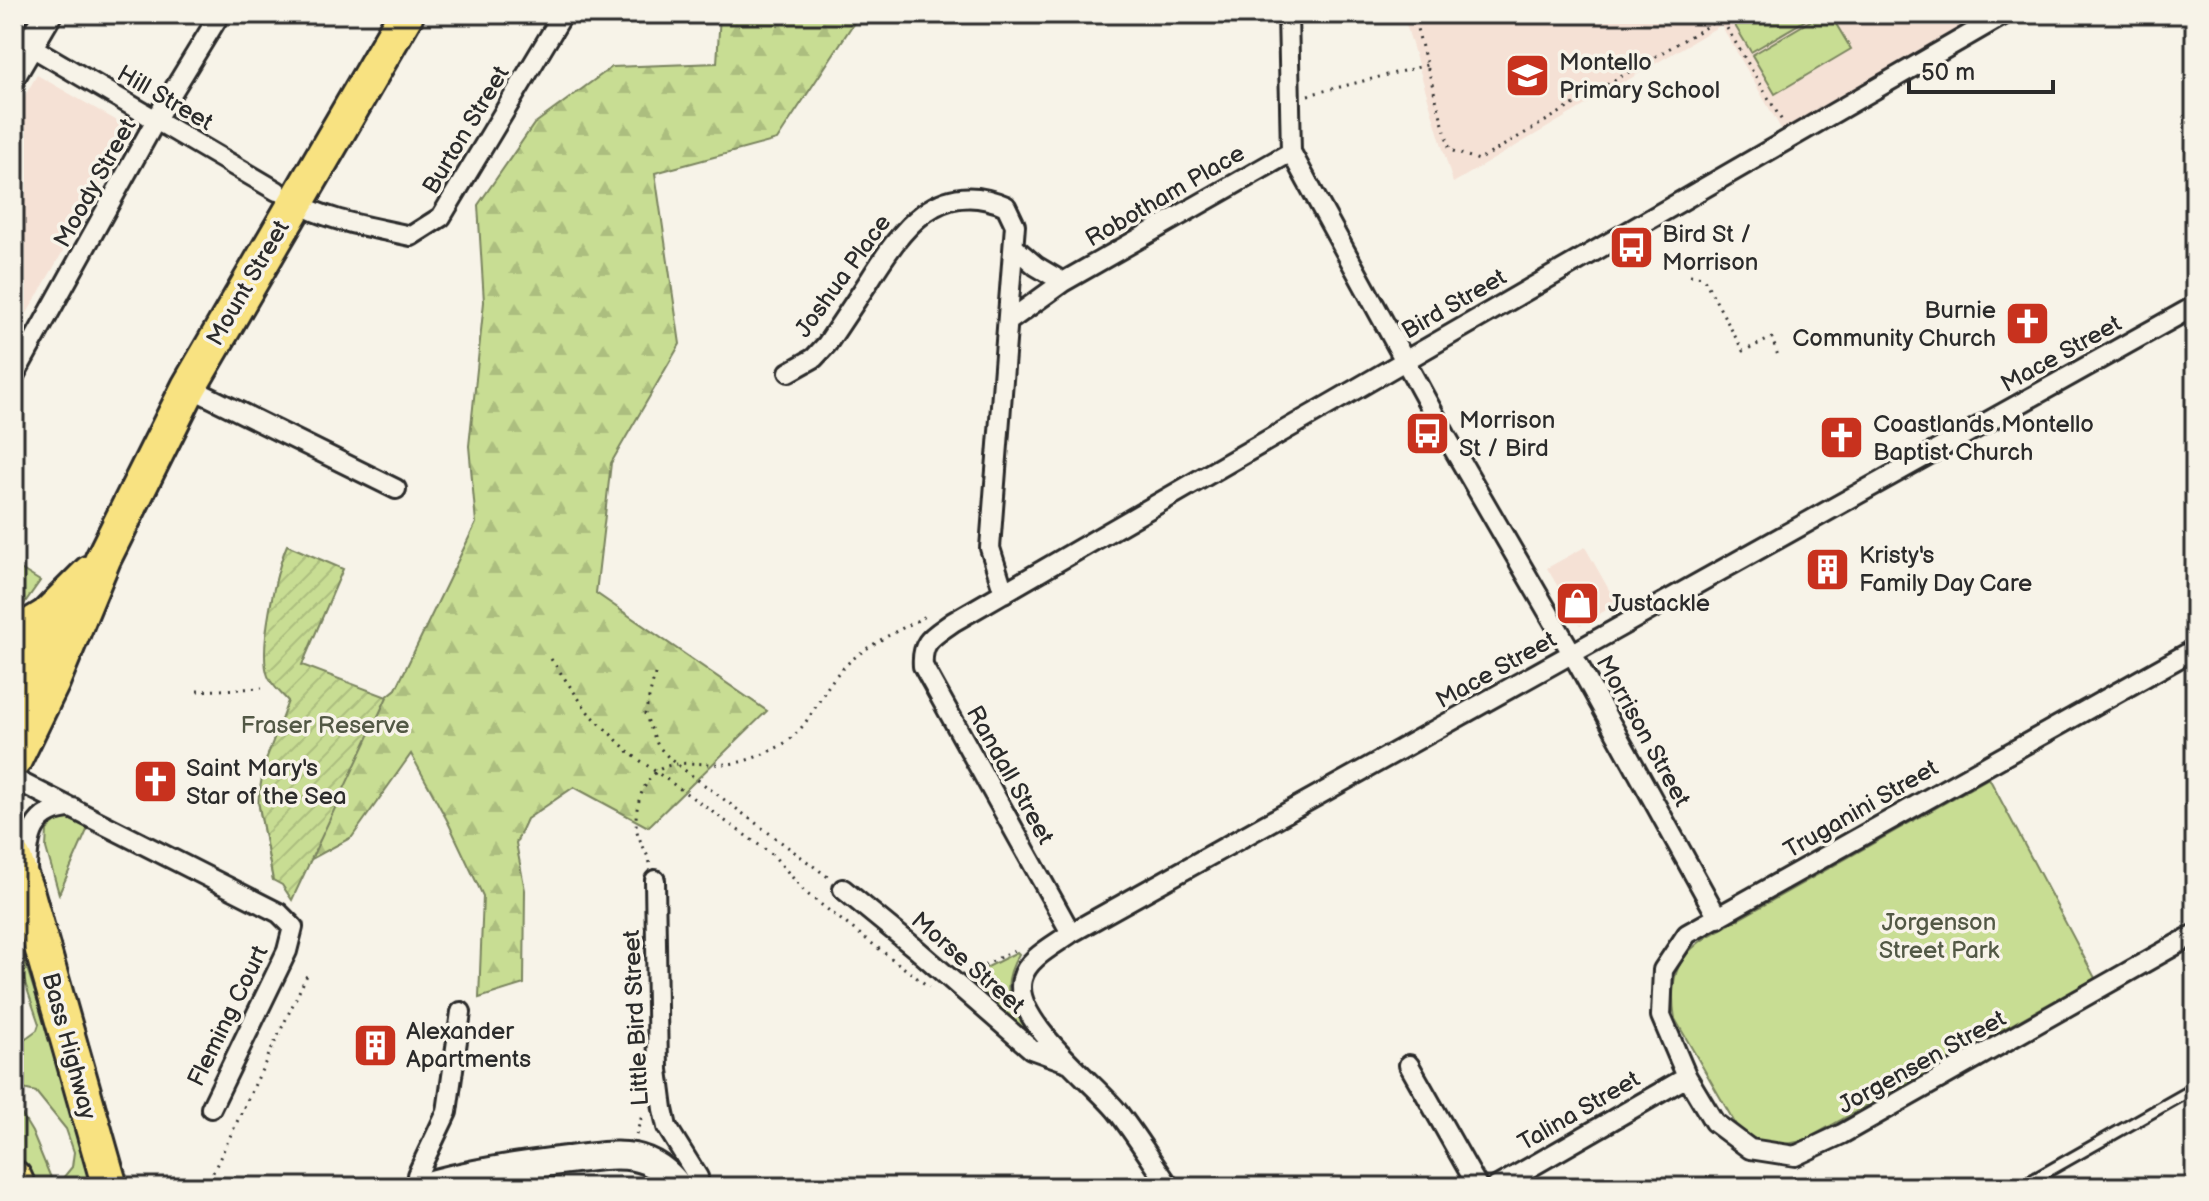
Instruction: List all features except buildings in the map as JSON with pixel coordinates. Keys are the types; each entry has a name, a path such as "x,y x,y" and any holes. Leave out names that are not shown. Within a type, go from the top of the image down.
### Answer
{"highway":[{"name":"Mount Street","path":"14,760 52,682 103,559 286,196 406,14"},
{"name":"Mount Street","path":"14,701 103,559"},
{"path":"14,636 47,616 103,559"},
{"name":"Bass Highway","path":"14,859 27,894 110,1187"},
{"path":"14,1178 18,1187"}],"street":[{"path":"14,72 48,14"},
{"name":"Moody Street","path":"14,376 220,14"},
{"name":"Burton Street","path":"286,196 312,212 411,236 441,217 563,14"},
{"path":"1288,14 1291,152"},
{"name":"Bird Street","path":"930,638 2005,14"},
{"name":"Hill Street","path":"30,46 286,196"},
{"name":"Robotham Place","path":"1009,321 1063,282 1291,152"},
{"name":"Morrison Street","path":"1291,152 1308,189 1573,655 1718,918"},
{"name":"Joshua Place","path":"789,372 814,358 827,344 895,241 917,216 945,202 966,197 991,200 1006,206 1015,225 1014,247 990,548 1004,593"},
{"path":"1014,247 1036,266 1063,282"},
{"name":"Mace Street","path":"1031,962 1071,933 2195,306"},
{"path":"189,387 396,489"},
{"name":"Randall Street","path":"930,638 922,651 923,666 1071,933"},
{"name":"Truganini Street","path":"1687,1077 1661,1016 1663,970 1687,934 2195,649"},
{"name":"Fleming Court","path":"14,779 279,913 293,927 287,951 211,1108"},
{"path":"27,894 27,852 33,829 52,811 73,808"},
{"name":"Little Bird Street","path":"655,880 658,1070 667,1127 698,1177 685,1187"},
{"name":"Morse Street","path":"843,889 1031,1049 1067,1062"},
{"name":"Jorgensen Street","path":"1687,1077 1714,1122 1750,1149 1795,1156 1842,1134 2195,934"},
{"name":"Morse Street","path":"1031,962 1021,979 1022,996 1037,1024 1067,1062 1115,1109 1170,1187"},
{"path":"461,1012 447,1112 417,1175 419,1187 508,1169 599,1156 632,1156 647,1160 666,1172 679,1187"},
{"path":"1409,1065 1478,1187"},
{"name":"Talina Street","path":"1496,1187 1687,1077"}],"lane":[{"path":"2020,1187 2195,1088"}],"path":[{"path":"1413,14 1450,150 1479,160 1721,18 1786,129 1787,139"},
{"path":"1301,97 1427,65"},
{"path":"1690,275 1703,277 1743,351 1772,338 1779,359"},
{"path":"655,880 637,833 637,809 644,787 657,771 674,764 728,765 760,756 789,741 812,716 835,677 860,652 890,635"},
{"path":"551,659 588,712 631,754 773,855 806,893"},
{"path":"655,674 645,714 658,746 674,764 802,855 843,889"},
{"path":"197,691 262,688"},
{"path":"953,981 1016,949 1031,962"},
{"path":"206,1187 307,975"}],"shaded area":[{"name":"Montello Primary School","path":"1403,14 2005,14 1787,139 1721,25 1453,183"},
{"path":"37,75 133,130 14,336 14,114"},
{"path":"1585,547 1617,604 1580,625 1547,568"}],"green space":[{"path":"720,14 854,14 857,18 777,140 655,173 680,344 611,463 596,593 767,711 648,827 574,787 527,819 516,843 525,890 524,984 479,998 483,896 411,754 352,837 273,880 258,801 396,689 476,523 469,446 484,302 478,205 534,124 612,67 717,63"},
{"path":"1728,14 1816,14 1751,52"},
{"path":"1822,14 1830,14 1851,49 1775,94 1752,55"},
{"name":"Fraser Reserve","path":"287,545 343,569 302,665 387,697 292,900 282,885 273,880 258,801 264,765 288,701 274,686 265,664 274,591"},
{"path":"14,565 40,581 14,618"},
{"name":"Jorgenson Street Park","path":"1989,778 2095,978 1805,1140 1787,1144 1768,1143 1743,1132 1675,1019 1673,994 1676,972 1687,954 1707,937"},
{"path":"67,818 88,828 59,894 46,848 47,830 57,821"},
{"path":"14,928 98,1187 34,1187 14,1141 14,1102 32,1132 51,1178 59,1183 72,1167 74,1152 66,1129 36,1092 14,1087 14,1036 26,1038 37,1030 39,1024 21,971 14,963"},
{"path":"1017,952 1019,954 1008,988 1013,1007 1034,1036 1030,1040 970,988 966,978"}],"place":[{"name":"Montello Primary School","path":"1528,76"},
{"name":"Bird St / Morrison","path":"1631,248"},
{"name":"Burnie Community Church","path":"2027,324"},
{"name":"Morrison St / Bird","path":"1428,434"},
{"name":"Coastlands Montello Baptist Church","path":"1842,438"},
{"name":"Kristy's Family Day Care","path":"1828,569"},
{"name":"Justackle","path":"1577,603"},
{"name":"Saint Mary's Star of the Sea","path":"155,782"},
{"name":"Alexander Apartments","path":"375,1045"}]}
